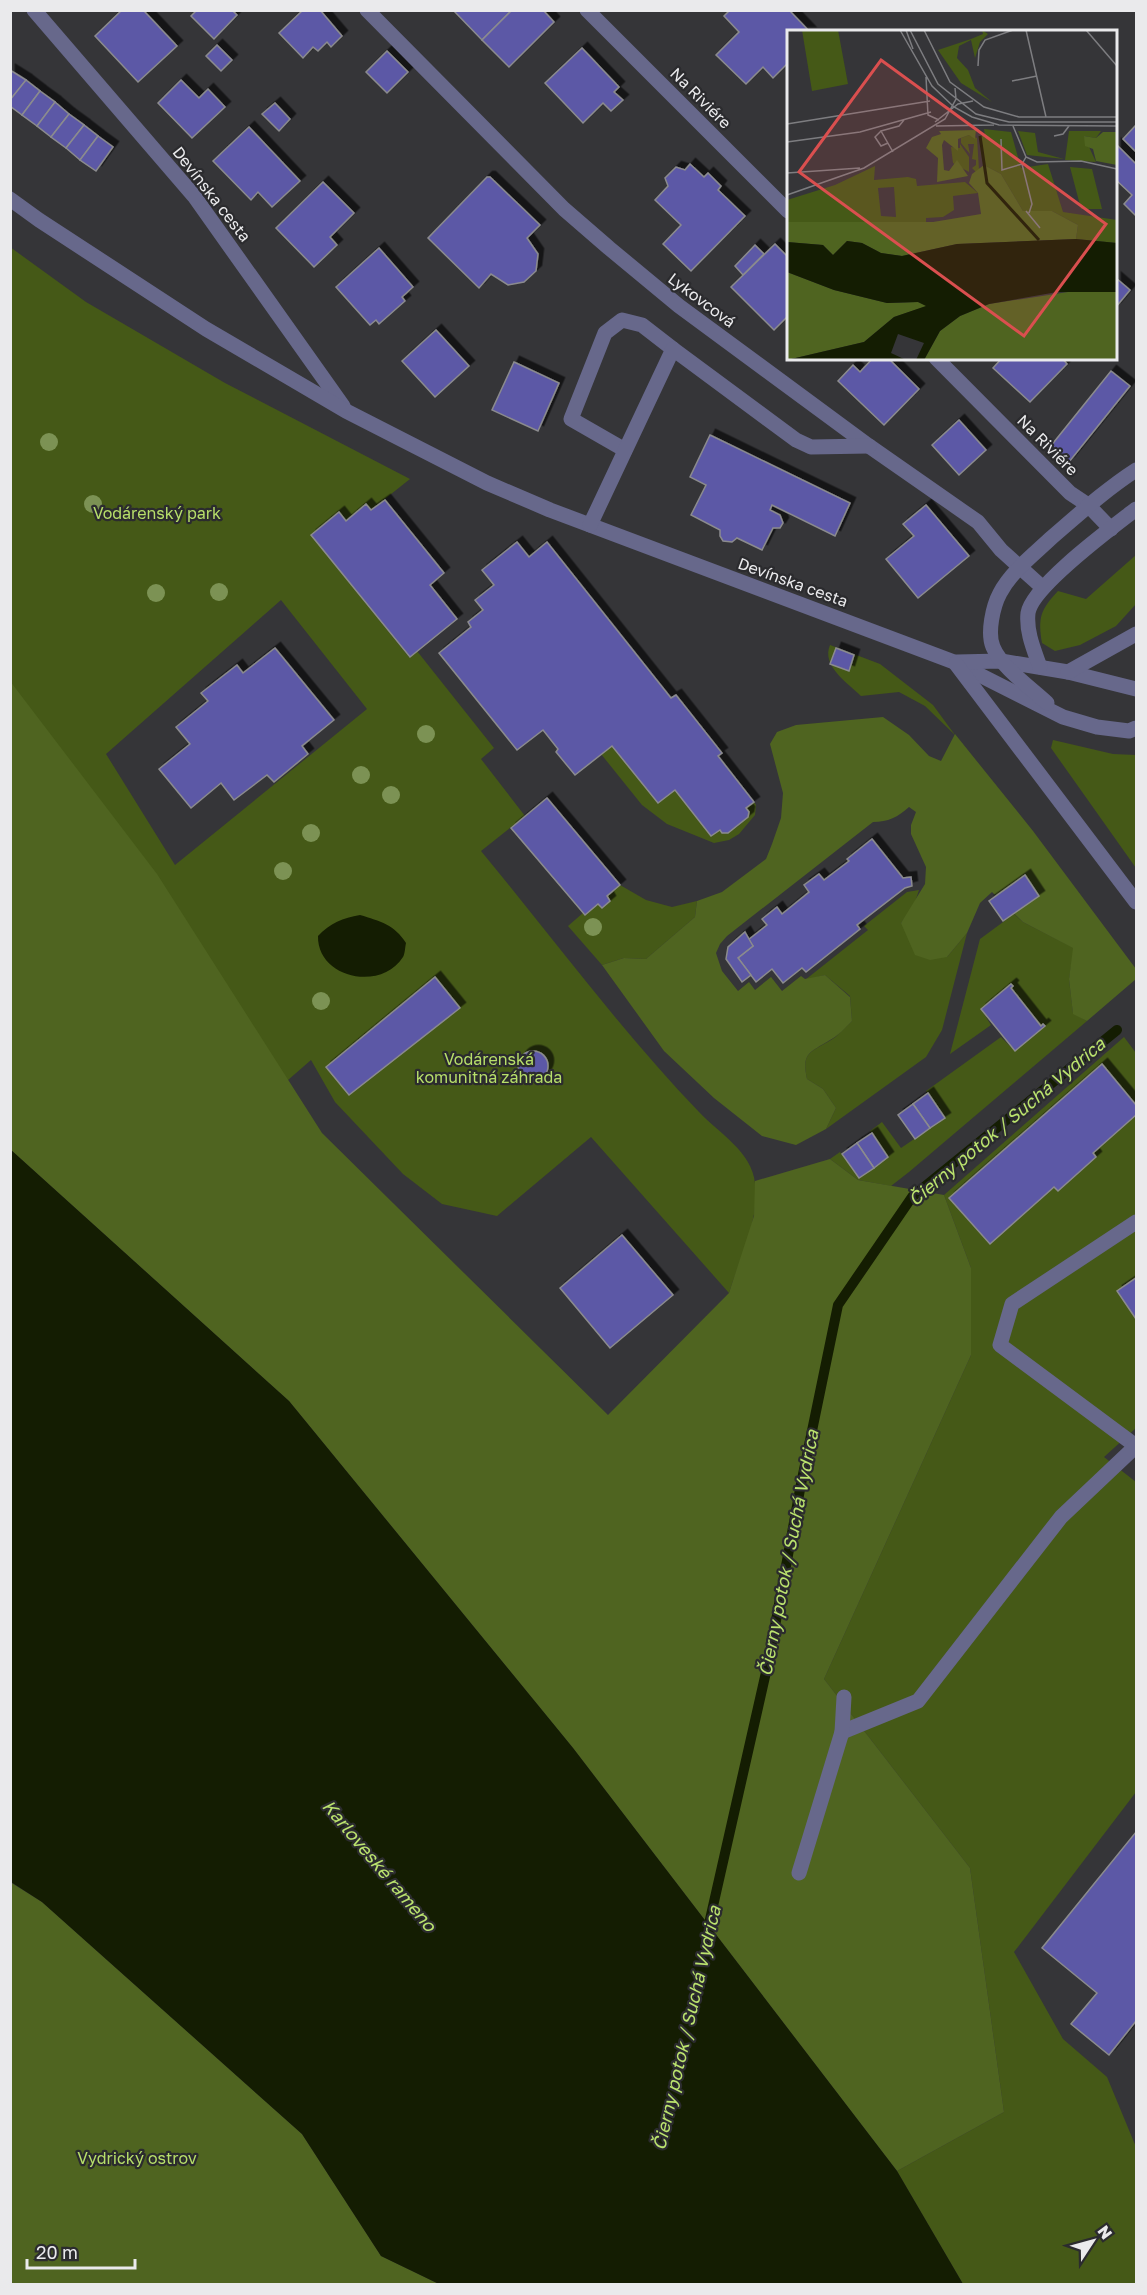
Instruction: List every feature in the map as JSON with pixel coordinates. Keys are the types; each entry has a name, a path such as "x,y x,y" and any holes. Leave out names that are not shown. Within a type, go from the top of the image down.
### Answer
{"street":[{"name":"Devínska cesta","path":"34,10 194,196 346,411"},
{"name":"Lykovcová","path":"367,10 564,209 609,248 678,306 869,446 978,522 1001,550 1042,587"},
{"name":"Na Riviére","path":"587,10 787,209"},
{"name":"Devínska cesta","path":"10,199 206,329 346,411 487,483 590,525 954,662 1063,717 1096,727 1129,731 1137,728"},
{"path":"625,450 571,419 605,333 621,320 642,325 796,440 811,447 869,446"},
{"path":"590,525 673,349"},
{"name":"Na Riviére","path":"938,360 1070,493 1088,505 1111,529"},
{"path":"1063,717 1001,661 992,645 991,626 998,596 1020,566 1088,505 1137,470"},
{"path":"1040,667 1031,642 1028,610 1042,587 1137,509"},
{"path":"1068,672 1137,634"},
{"path":"954,662 1001,661 1068,672 1137,689"},
{"path":"954,662 1137,902"},
{"path":"842,1732 918,1701 1061,1517 1136,1446 1000,1345 1012,1304 1137,1222"},
{"path":"799,1873 842,1732 844,1697"}],"green space":[{"name":"Vodárenský park","path":"10,247 86,302 225,383 410,479 371,510 366,504 346,521 311,535 409,657 417,651 494,748 481,759 525,816 481,851 643,1050 700,1113 734,1144 748,1162 755,1183 755,1210 729,1293 591,1137 497,1216 442,1204 403,1174 335,1102 311,1060 272,1094 11,746","holes":["281,600 367,709 175,865 106,754"]},
{"path":"1136,555 1136,604 1116,626 1080,645 1055,651 1042,643 1040,627 1042,615 1047,604 1058,591 1086,599"},
{"path":"830,645 880,664 933,705 955,735 925,706 899,692 861,696 832,667 828,653"},
{"path":"10,681 157,874 322,1133 608,1415 729,1293 754,1216 755,1181 830,1159 858,1180 944,1195 971,1268 971,1355 824,1679 970,1868 1004,2112 897,2171 573,1748 289,1401 11,1150"},
{"path":"883,717 909,735 929,756 941,761 955,734 1033,831 1136,969 1136,979 1087,1021 1073,1014 1069,979 1073,948 1023,922 992,892 980,903 967,933 947,957 930,960 915,955 901,923 925,884 926,867 911,834 911,825 916,812 909,807 892,818 873,822 727,936 716,953 722,971 738,991 749,982 755,990 771,977 782,991 801,976 805,979 825,975 850,997 852,1021 836,1036 813,1050 805,1063 807,1079 823,1089 836,1108 826,1129 796,1145 762,1136 714,1098 664,1051 602,965 624,958 646,959 695,917 697,901 722,892 766,859 781,818 783,793 770,744 777,732 796,725"},
{"path":"1053,740 1113,754 1136,755 1136,868 1051,748"},
{"path":"612,746 675,790 711,836 720,830 723,833 739,826 748,815 746,808 754,802 755,815 739,834 729,840 714,843 667,824 642,805 601,754"},
{"path":"620,885 646,900 672,907 697,901 695,917 646,959 624,958 602,965 568,926 598,904 602,908 610,901 607,896"},
{"path":"919,890 914,905 901,923 947,957 967,933 942,1030 926,1057 826,1129 836,1108 823,1089 807,1079 805,1063 813,1050 834,1038 852,1021 850,996 825,975 805,980 868,930 864,926 907,892"},
{"path":"1014,914 1023,922 1074,948 1069,979 1073,1013 1087,1021 891,1186 858,1180 830,1159 840,1152 859,1178 888,1157 870,1131 882,1122 901,1148 945,1118 926,1091 1001,1037 1015,1051 1045,1026 1043,1024 1041,1026 1011,988 1013,986 1011,984 981,1009 991,1025 950,1054 980,939"},
{"path":"1124,1037 1136,1053 1136,1428 1104,1457 1136,1482 1136,1792 1014,1952 1063,2039 1107,2077 1136,2147 1136,2284 963,2284 897,2171 1004,2112 970,1868 824,1679 971,1355 971,1268 944,1195"},
{"name":"Vydrický ostrov","path":"10,1882 42,1902 302,2134 381,2256 439,2284 11,2284"}],"water":[{"path":"360,915 392,928 406,943 403,957 393,968 366,977 352,975 328,962 320,950 318,936 323,931 337,922"},
{"name":"Karloveské rameno","path":"11,1150 289,1401 573,1748 897,2171 963,2284 439,2284 381,2256 302,2134 42,1902 11,1882"}],"building":[{"path":"122,10 147,10 145,12 177,46 138,82 95,36"},
{"path":"197,10 232,10 237,15 214,39 191,16"},
{"path":"303,10 320,10 342,36 331,47 327,42 318,51 313,47 303,58 279,33"},
{"path":"453,10 512,10 482,40"},
{"path":"512,10 543,10 554,22 509,67 482,40"},
{"path":"730,10 789,10 808,30 787,30 787,64 773,78 763,67 746,84 716,55 739,32 724,16"},
{"path":"217,45 232,60 221,71 206,56"},
{"path":"582,48 619,87 614,92 623,100 611,111 603,103 583,123 545,83"},
{"path":"387,51 408,72 387,93 366,72"},
{"path":"10,70 26,80 10,100"},
{"path":"26,80 40,91 22,115 10,106 10,100"},
{"path":"181,80 199,98 208,89 225,107 192,138 158,103"},
{"path":"40,91 55,102 37,126 22,115"},
{"path":"55,102 69,114 51,137 37,126"},
{"path":"275,103 290,119 279,131 262,114"},
{"path":"69,114 84,125 66,148 51,137"},
{"path":"84,125 98,136 80,160 66,148"},
{"path":"1136,125 1136,152 1123,139"},
{"path":"249,127 300,181 272,207 258,192 251,200 213,161"},
{"path":"98,136 113,147 96,171 80,160"},
{"path":"1117,145 1136,164 1136,216 1124,204 1132,195 1117,181"},
{"path":"690,164 704,177 708,173 721,186 718,190 745,216 691,271 663,244 681,225 655,200 668,186 665,178 676,167 685,170"},
{"path":"487,177 490,177 540,225 527,238 538,254 536,271 524,282 508,285 491,274 479,288 428,238"},
{"path":"323,182 354,213 330,237 337,245 314,267 276,228"},
{"path":"775,244 787,256 787,317 774,330 731,287"},
{"path":"755,245 764,254 743,275 735,266"},
{"path":"379,248 413,287 402,297 405,301 379,324 376,320 370,325 336,287"},
{"path":"1117,279 1130,290 1117,306"},
{"path":"436,330 469,366 435,397 402,361"},
{"path":"871,360 890,360 919,389 884,425 838,381 853,365 860,372"},
{"path":"1000,360 1064,360 1067,364 1030,402 993,368"},
{"path":"514,362 559,383 538,431 492,410"},
{"path":"1111,371 1130,386 1069,462 1050,447"},
{"path":"959,420 986,450 959,475 932,445"},
{"path":"710,435 850,503 835,536 772,505 770,510 780,515 783,523 780,528 773,528 762,550 737,538 732,542 723,541 720,530 691,515 706,485 690,477"},
{"path":"385,500 444,573 430,585 457,619 410,657 311,535 339,512 346,521 366,504 371,510"},
{"path":"926,505 969,556 918,598 886,559 914,536 903,524"},
{"path":"517,542 529,557 547,542 671,698 676,695 722,753 718,756 754,802 746,808 749,812 748,817 728,833 722,833 720,830 711,836 675,790 658,803 612,746 575,775 556,752 558,749 543,730 517,750 439,653 471,627 468,622 483,610 475,600 494,585 482,570"},
{"path":"275,648 334,720 302,746 308,754 274,782 267,775 234,800 221,783 191,808 159,769 190,744 176,727 208,701 201,693 237,665 243,673"},
{"path":"836,648 854,655 849,671 830,664"},
{"path":"547,798 620,885 607,896 610,901 602,908 598,904 585,915 511,828"},
{"path":"872,839 903,878 911,877 912,886 905,888 857,925 860,929 806,972 802,968 783,983 772,969 756,982 738,958 753,946 748,940 767,925 762,919 777,907 782,914 809,892 804,885 819,874 824,880"},
{"path":"1025,875 1039,896 1003,921 989,901"},
{"path":"745,932 753,946 738,958 751,975 742,982 726,959 728,947"},
{"path":"435,977 460,1008 349,1095 326,1067"},
{"path":"1011,984 1013,986 1011,988 1041,1026 1043,1024 1045,1026 1015,1051 981,1009"},
{"path":"533,1051 544,1055 548,1066 544,1077 533,1081 522,1077 518,1066 522,1055"},
{"path":"1102,1064 1136,1105 1136,1115 1093,1153 1096,1157 1058,1191 1054,1187 990,1244 949,1198"},
{"path":"928,1093 945,1118 930,1128 913,1104"},
{"path":"913,1104 930,1128 915,1139 898,1115"},
{"path":"872,1133 888,1157 874,1168 857,1143"},
{"path":"857,1143 874,1168 859,1178 842,1154"},
{"path":"622,1235 673,1295 610,1348 560,1288"},
{"path":"1136,1278 1136,1319 1117,1291"},
{"path":"1136,1832 1136,2021 1109,2055 1071,2024 1097,1993 1042,1948"}],"waterway":[{"name":"Čierny potok / Suchá Vydrica","path":"706,1937 769,1659 801,1484 838,1305 912,1197 1117,1030"}],"park label":[{"name":"Vodárenská komunitná záhrada","path":"489,1068"}]}
